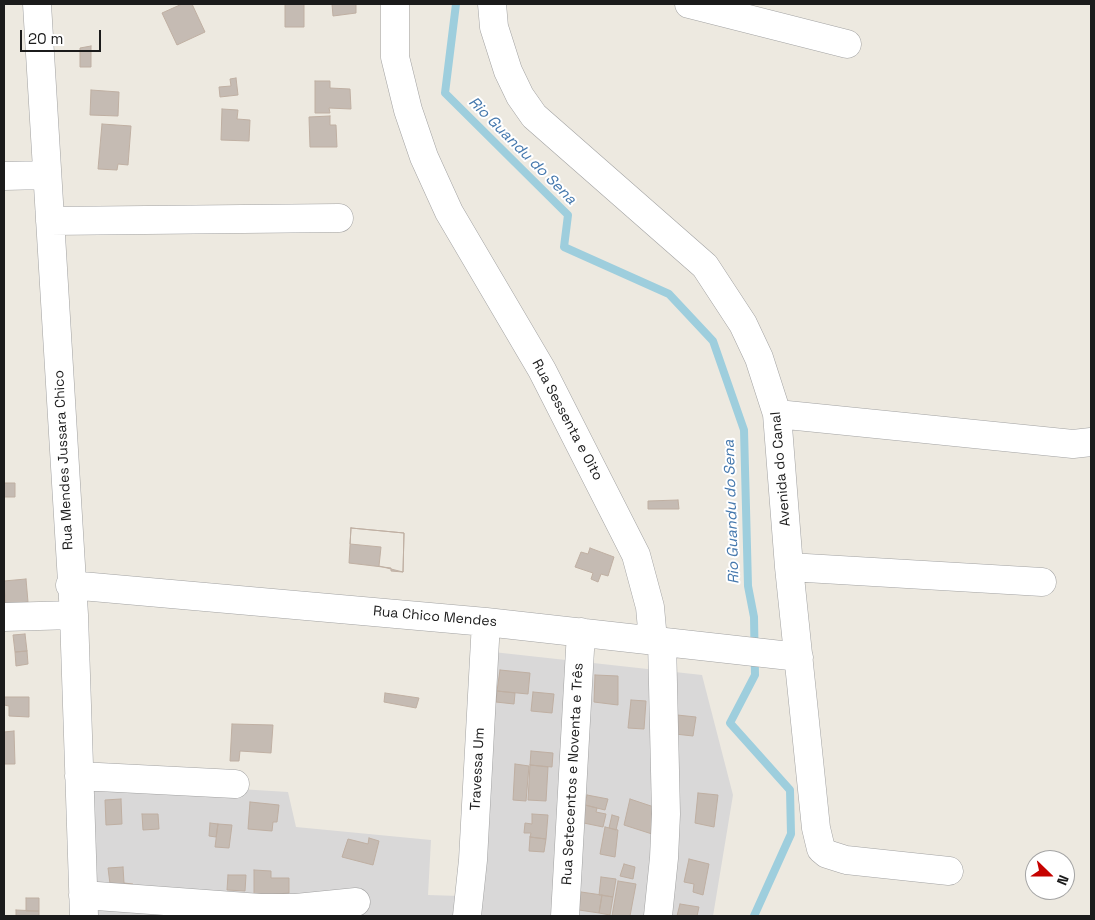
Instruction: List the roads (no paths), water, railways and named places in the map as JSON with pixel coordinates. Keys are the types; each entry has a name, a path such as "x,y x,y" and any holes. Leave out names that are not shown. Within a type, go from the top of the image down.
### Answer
{"street":[{"name":"Rua Mendes Jussara Chico","path":"37,4 70,585 74,615 83,906"},
{"name":"Rua Sessenta e Oito","path":"395,4 395,57 408,110 424,157 449,212 542,370 632,547 645,583 657,641 666,814 658,916"},
{"name":"Avenida do Canal","path":"492,4 494,27 500,50 520,96 534,116 705,266 743,324 759,358 777,414 789,567 789,655 816,828 821,849 836,858 949,871"},
{"path":"689,4 847,44"},
{"path":"4,176 46,175"},
{"path":"50,221 339,218"},
{"path":"777,414 1073,444 1091,442"},
{"path":"789,567 1042,582"},
{"name":"Rua Chico Mendes","path":"70,585 486,622 789,655"},
{"path":"4,618 74,615"},
{"name":"Travessa Um","path":"468,916 473,860 486,622"},
{"name":"Rua Setecentos e Noventa e Três","path":"565,916 581,632"},
{"path":"79,776 235,784"},
{"path":"83,906 296,908 356,902"}],"waterway":[{"name":"Rio Guandu do Sena","path":"456,4 445,93 568,215 564,247 669,294 713,341 744,430 748,586 754,617 755,675 730,723 790,790 791,834 754,916"}]}
